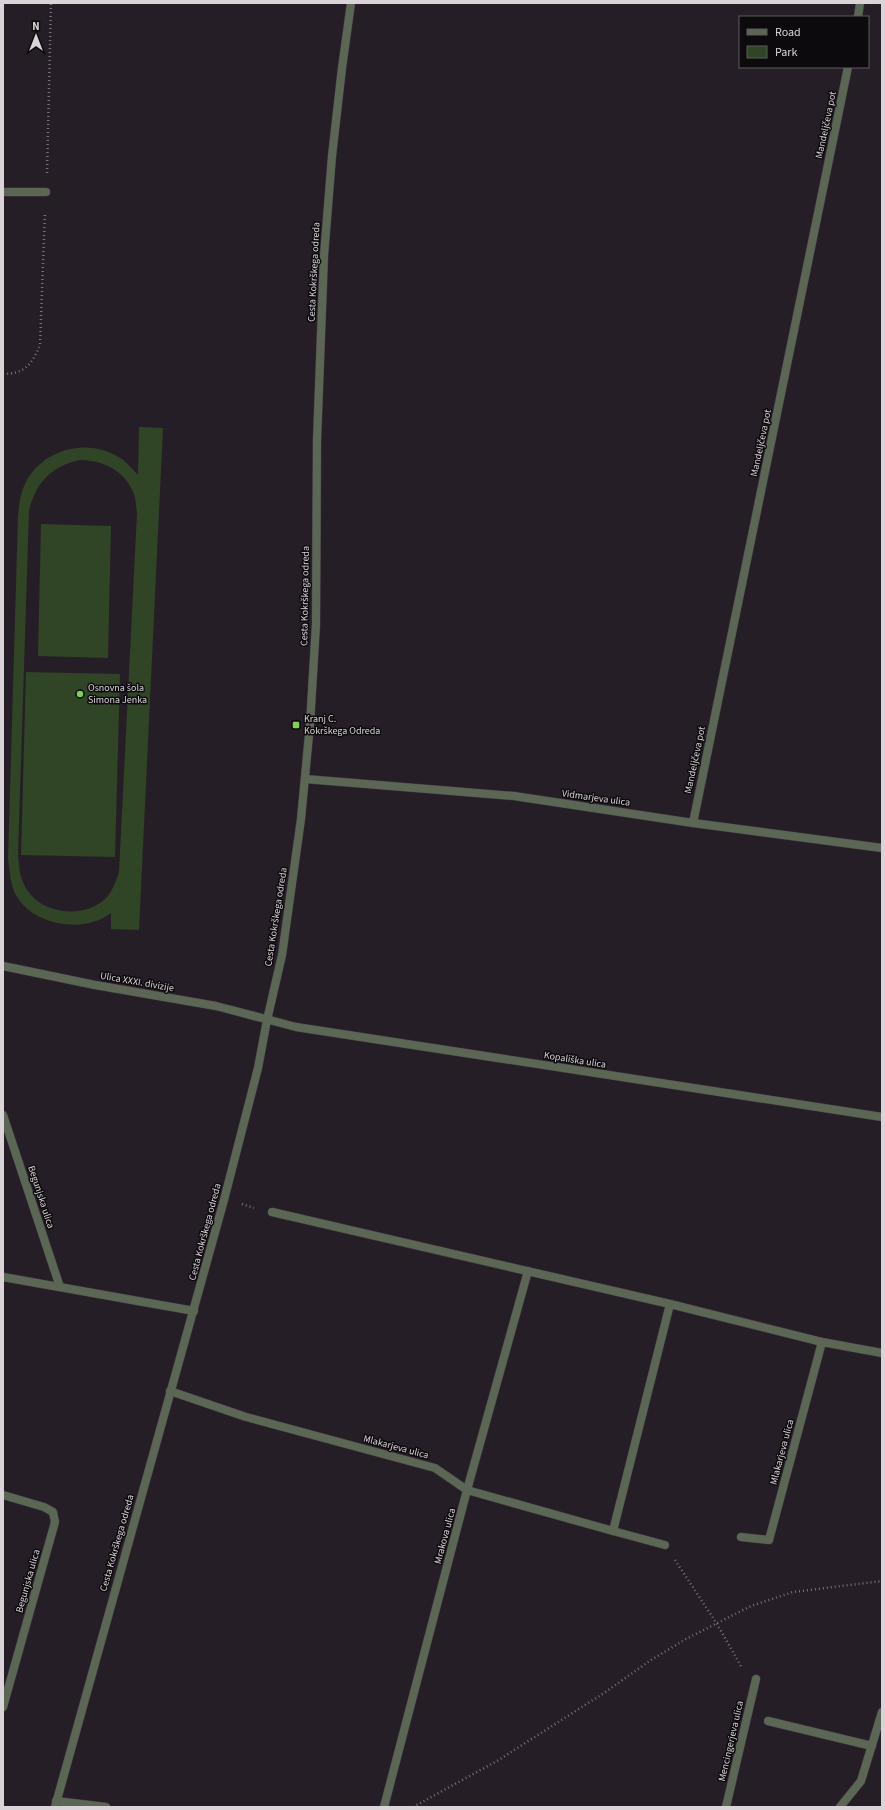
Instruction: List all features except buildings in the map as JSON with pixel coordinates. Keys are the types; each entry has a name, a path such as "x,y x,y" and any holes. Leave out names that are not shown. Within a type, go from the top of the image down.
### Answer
{"street":[{"name":"Cesta Kokrškega odreda","path":"55,1804 170,1391 194,1311 258,1068 282,955 305,779 316,624 317,440 324,256 332,156 351,3"},
{"path":"858,16 860,3"},
{"name":"Mandeljčeva pot","path":"693,823 848,68"},
{"path":"3,192 46,192"},
{"name":"Vidmarjeva ulica","path":"305,779 514,796 693,823 882,848"},
{"name":"Ulica XXXI. divizije","path":"3,966 95,985 216,1006 267,1020"},
{"name":"Kopališka ulica","path":"267,1020 296,1027 882,1117"},
{"name":"Begunjska ulica","path":"3,1115 60,1287"},
{"path":"272,1212 670,1304 822,1342 882,1353"},
{"name":"Mrakova ulica","path":"384,1807 467,1490 528,1271"},
{"path":"3,1277 194,1311"},
{"path":"612,1531 670,1304"},
{"name":"Mlakarjeva ulica","path":"742,1537 769,1540 822,1342"},
{"name":"Mlakarjeva ulica","path":"170,1391 246,1417 434,1468 467,1490 665,1545"},
{"name":"Begunjska ulica","path":"3,1495 44,1507 53,1512 55,1522 3,1707"},
{"name":"Mencingerjeva ulica","path":"726,1807 756,1679"},
{"path":"840,1807 861,1781 882,1712"},
{"path":"768,1721 872,1746"},
{"path":"55,1804 106,1807"}],"path":[{"path":"3,374 23,371 34,360 40,345 52,3"},
{"path":"665,1545 717,1624 754,1690"},
{"path":"413,1807 497,1761 604,1693 651,1660 750,1606 793,1592 882,1581"}],"green space":[{"path":"139,427 163,428 139,930 111,929 111,913 100,920 87,923 74,925 60,924 46,920 34,914 24,906 12,887 8,859 18,516 20,501 24,486 32,473 42,463 54,455 68,450 82,448 96,449 110,453 123,460 138,475","holes":["79,460 88,460 104,464 112,468 125,479 134,494 137,513 119,872 114,887 105,899 95,906 84,910 72,911 48,907 38,901 29,893 23,882 19,865 18,855 29,511 36,492 46,477 60,467 69,463"]},
{"path":"41,524 111,526 108,658 38,656"},
{"path":"26,672 120,674 115,857 21,855"}],"place":[{"name":"Osnovna šola Simona Jenka","path":"80,694"},
{"name":"Kranj C. Kokrškega Odreda","path":"296,725"}]}
